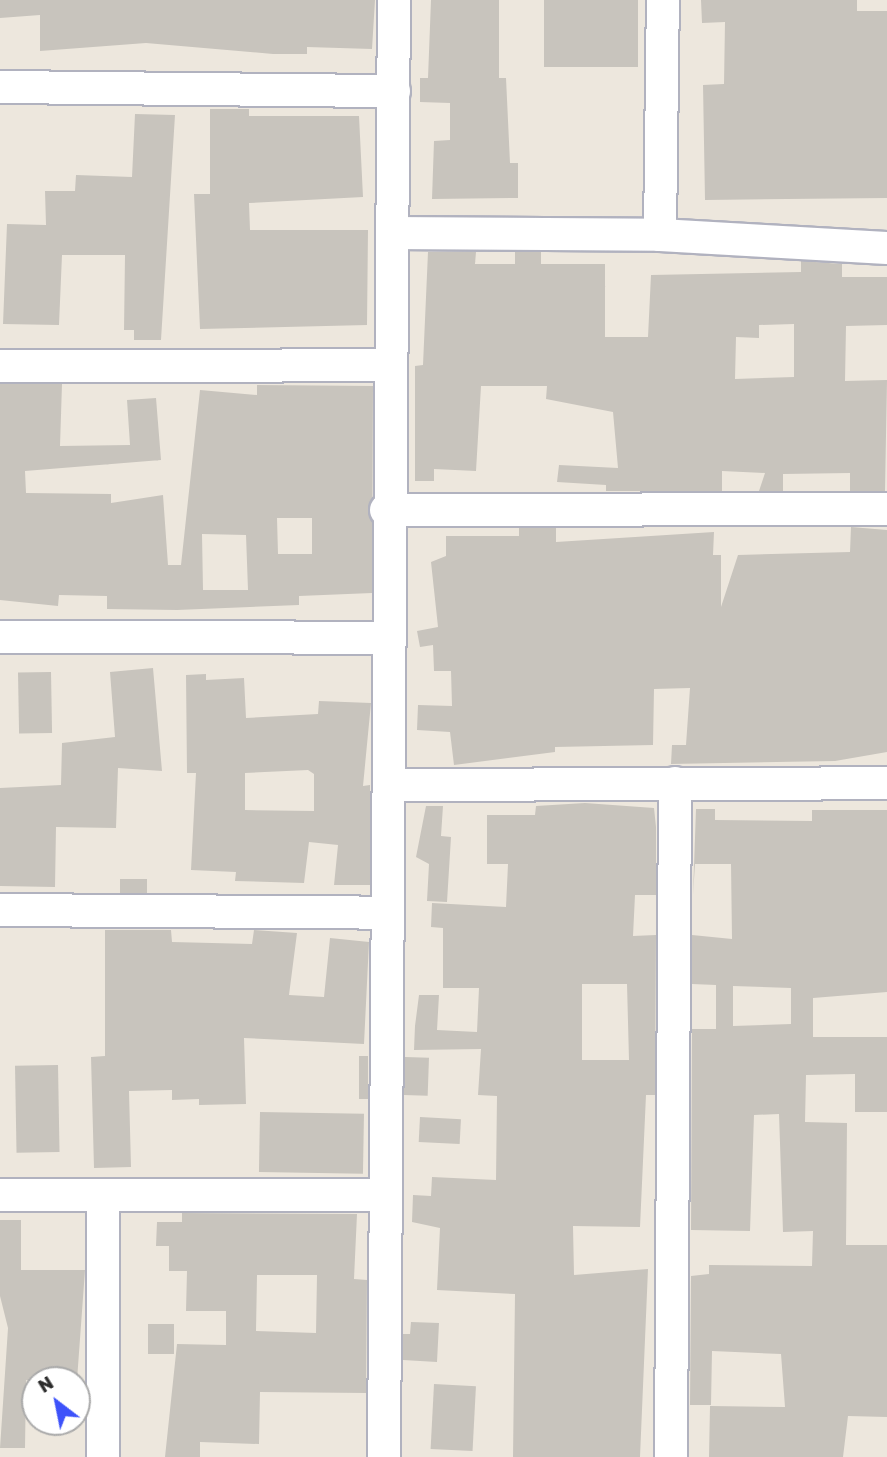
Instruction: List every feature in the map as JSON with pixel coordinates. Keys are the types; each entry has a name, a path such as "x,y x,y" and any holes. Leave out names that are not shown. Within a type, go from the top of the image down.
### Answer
{"street":[{"path":"384,1457 388,913 393,785 386,638 386,510 394,0"},
{"path":"660,235 663,0"},
{"path":"0,87 394,91"},
{"path":"392,233 660,235 887,248"},
{"path":"0,366 390,365"},
{"path":"386,510 887,509"},
{"path":"0,637 386,638"},
{"path":"671,1457 675,783"},
{"path":"393,785 887,783"},
{"path":"0,910 388,913"},
{"path":"0,1195 385,1195"},
{"path":"103,1197 103,1457"}],"building":[{"path":"0,0 375,0 372,49 307,47 307,54 273,54 146,43 40,51 40,15 0,18"},
{"path":"431,0 499,0 499,78 506,78 510,163 518,163 518,198 432,199 434,141 450,140 450,103 420,102 420,78 428,78"},
{"path":"544,0 638,0 638,67 544,67"},
{"path":"701,0 857,0 857,11 887,11 887,198 705,200 703,85 724,84 725,22 702,23"},
{"path":"210,109 249,109 249,116 359,116 363,197 249,203 250,230 368,230 367,325 200,329 194,194 210,194"},
{"path":"135,114 175,115 161,340 134,340 134,330 124,330 125,255 62,255 59,325 3,324 7,224 46,225 45,191 75,191 76,175 132,177"},
{"path":"428,252 476,252 475,264 515,264 515,252 541,252 541,264 605,264 605,337 648,337 651,275 801,272 801,261 842,264 842,277 887,277 887,325 846,326 845,381 887,380 885,491 850,491 850,473 783,474 783,491 759,491 765,473 722,471 722,491 606,491 606,485 557,482 559,465 618,468 613,412 546,399 547,386 481,386 476,471 434,469 434,481 415,481 415,366 423,365","holes":["794,324 794,377 735,379 736,337 759,338 759,325"]},
{"path":"0,384 62,384 60,446 130,445 127,400 156,398 161,460 25,471 26,493 111,494 111,503 163,495 168,565 181,565 200,390 257,395 257,385 373,386 372,593 299,596 299,605 177,610 107,609 107,596 59,595 58,606 0,600","holes":["277,518 312,518 312,554 278,554","202,534 246,535 248,590 203,590"]},
{"path":"851,527 887,530 887,752 835,761 671,764 672,745 686,745 690,688 654,689 653,745 555,747 555,752 454,765 450,732 417,730 418,705 452,706 451,671 434,671 433,645 420,647 417,631 438,627 431,562 446,556 446,536 519,536 519,528 556,528 556,542 714,532 713,555 721,555 721,607 738,555 850,552"},
{"path":"153,668 162,771 118,768 116,828 56,827 55,887 0,886 0,788 61,785 62,743 115,737 110,672"},
{"path":"51,672 52,733 19,734 18,673"},
{"path":"206,674 206,680 244,678 246,718 318,714 319,701 371,703 363,786 370,785 370,885 334,885 338,845 309,842 304,883 235,881 236,872 191,870 196,773 187,773 186,675","holes":["308,770 314,774 314,811 245,810 245,773"]},
{"path":"585,803 654,808 656,895 635,895 633,936 656,935 655,1095 646,1095 640,1227 573,1226 574,1275 648,1269 640,1457 513,1457 515,1294 437,1290 440,1228 412,1222 413,1195 431,1196 432,1177 496,1180 497,1096 478,1095 481,1049 414,1050 419,995 439,995 437,1030 477,1032 479,988 443,988 443,928 431,927 432,903 506,907 508,864 487,864 487,815 535,815 536,806","holes":["582,984 627,984 629,1060 582,1060"]},
{"path":"426,806 443,806 441,836 451,837 447,902 427,901 429,864 416,857"},
{"path":"696,809 715,809 715,820 812,821 812,810 887,810 887,992 813,998 813,1037 887,1037 887,1112 855,1112 855,1074 806,1075 805,1122 847,1123 846,1245 887,1245 887,1417 848,1416 843,1457 709,1457 710,1406 785,1407 781,1354 712,1351 711,1405 690,1405 691,1276 709,1274 709,1265 812,1266 813,1231 783,1232 779,1114 754,1115 750,1231 691,1230 692,1029 716,1029 716,985 692,984 692,935 732,939 731,864 695,864 693,895","holes":["733,986 791,988 791,1024 733,1026"]},
{"path":"120,879 147,879 147,893 120,893"},
{"path":"105,930 171,930 172,942 252,944 254,930 297,933 289,995 324,997 330,938 369,942 364,1044 244,1038 246,1104 199,1105 199,1099 172,1100 172,1090 129,1091 131,1167 94,1168 91,1057 105,1056"},
{"path":"359,1056 368,1056 368,1099 359,1099"},
{"path":"405,1057 429,1058 428,1096 404,1095"},
{"path":"58,1065 60,1152 17,1153 15,1066"},
{"path":"260,1112 364,1114 363,1174 259,1172"},
{"path":"420,1117 461,1119 460,1144 419,1142"},
{"path":"182,1213 357,1214 354,1279 367,1280 366,1393 260,1392 259,1444 200,1442 200,1457 165,1457 177,1344 226,1345 226,1311 186,1311 187,1271 169,1271 169,1246 156,1246 157,1222 182,1222","holes":["257,1275 317,1275 316,1333 256,1331"]},
{"path":"0,1220 21,1220 21,1270 85,1270 78,1366 21,1366 21,1436 25,1436 25,1448 0,1448 8,1328 0,1296"},
{"path":"411,1322 439,1323 437,1362 403,1360 403,1334 410,1334"},
{"path":"148,1324 174,1324 174,1354 148,1354"},
{"path":"434,1384 476,1386 473,1451 431,1449"}]}
